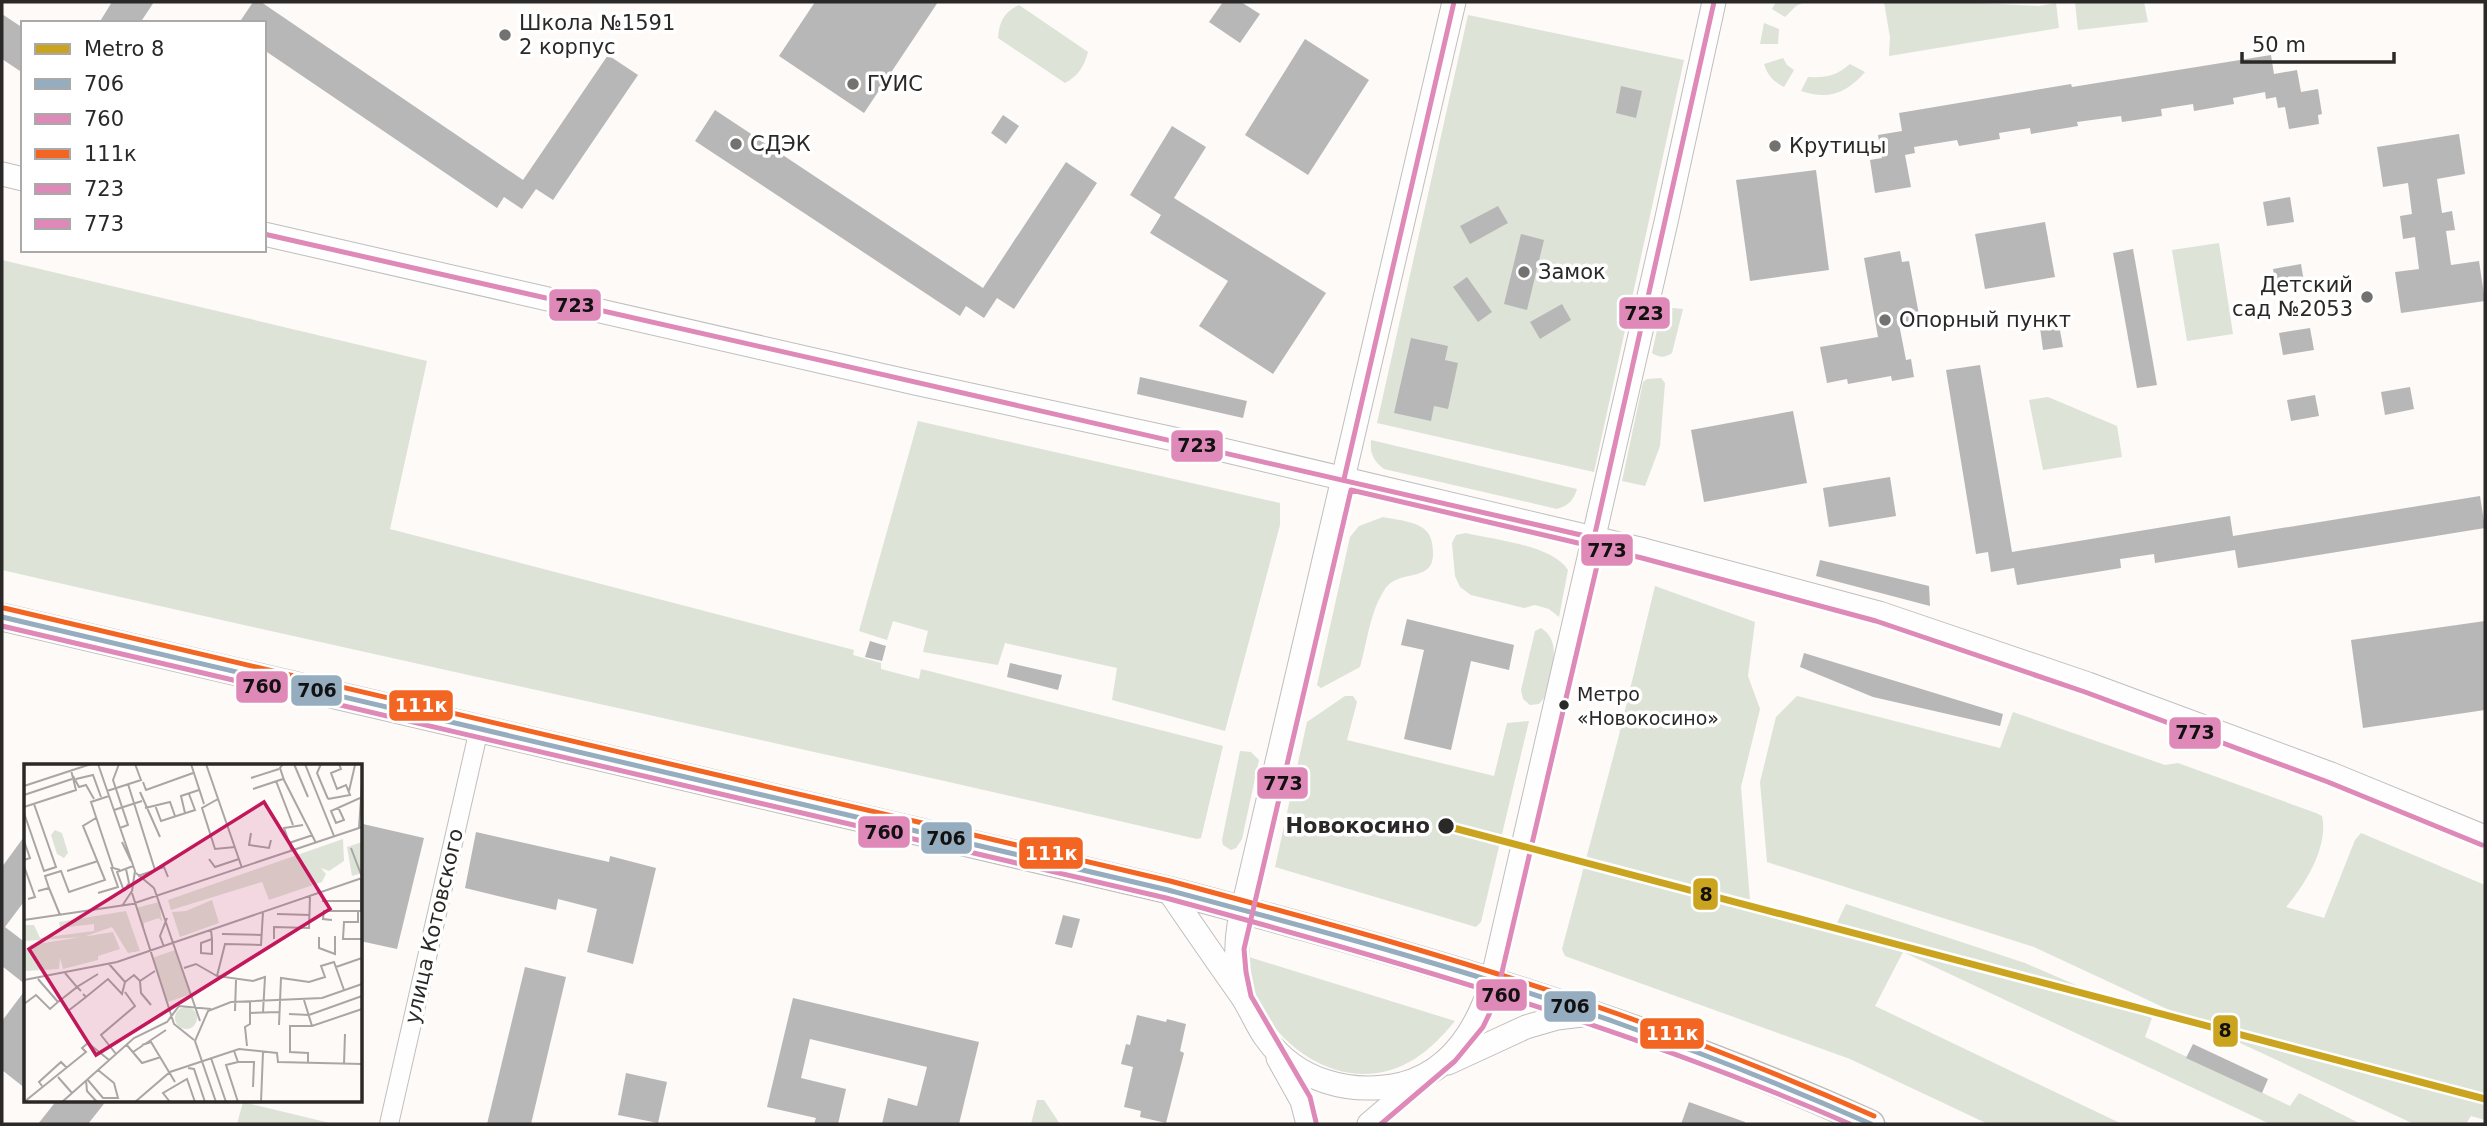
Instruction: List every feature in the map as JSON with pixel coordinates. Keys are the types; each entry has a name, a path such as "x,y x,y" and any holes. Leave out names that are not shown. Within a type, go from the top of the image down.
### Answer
{"main road":[{"path":"2,617 1168,890 1243,910 1492,981 1594,1014 1871,1124"}],"street":[{"path":"1243,999 1235,948 1243,910 1454,2"},
{"path":"1369,1124 1457,1049 1477,1022 1492,981 1714,2"},
{"path":"2,174 21,179"},
{"path":"266,233 915,383 1206,446 1594,538 1880,613 2331,774 2485,837"},
{"name":"улица Котовского","path":"389,1124 479,729"},
{"path":"1168,890 1243,999 1294,1084 1308,1124"},
{"path":"1266,1038 1297,1068 1317,1079 1343,1087 1390,1087 1433,1071 1530,1026 1557,1018 1594,1014"}],"shaded area":[{"path":"1776,2 1805,2 1796,6 1785,17 1772,9"},
{"path":"1884,2 2039,6 2056,3 2059,28 1889,56 1890,37"},
{"path":"2075,2 2144,2 2148,22 2078,30"},
{"path":"1019,5 1088,52 1080,71 1070,80 1065,83 998,38 1003,18"},
{"path":"1468,15 1684,60 1594,472 1377,423"},
{"path":"1764,23 1779,29 1778,44 1760,44"},
{"path":"1783,58 1794,70 1784,87 1771,78 1764,64"},
{"path":"1850,64 1865,72 1844,90 1828,95 1801,91 1808,77 1830,75"},
{"path":"2219,243 2233,334 2187,341 2172,250"},
{"path":"2,260 427,361 390,529 854,650 853,655 881,663 881,669 919,679 921,669 1223,746 1201,838 2,570"},
{"path":"1662,307 1683,309 1672,353 1662,357 1652,353"},
{"path":"1661,378 1665,383 1660,446 1645,486 1622,481 1643,382"},
{"path":"2048,397 2117,426 2122,457 2043,470 2029,400"},
{"path":"918,421 1280,503 1280,525 1225,731 1112,700 1117,668 1005,643 998,665 923,652 928,631 893,621 887,640 859,631"},
{"path":"1371,440 1577,489 1570,502 1557,509 1384,469 1373,456"},
{"path":"1383,517 1413,523 1426,530 1432,543 1433,557 1430,566 1418,574 1392,582 1385,589 1372,617 1360,667 1321,688 1317,685 1350,537 1359,526"},
{"path":"1466,533 1536,549 1560,562 1568,570 1559,617 1549,609 1535,605 1524,608 1471,595 1460,587 1455,576 1452,543 1456,535"},
{"path":"1655,586 1755,622 1748,676 1760,709 1741,787 1750,901 1835,927 1846,904 2025,963 2152,1018 2145,1037 2290,1106 2299,1093 2361,1124 2270,1124 1903,952 1875,1006 2122,1124 1988,1124 1850,1059 1565,956 1562,949 1618,739"},
{"path":"1541,628 1552,642 1552,670 1544,698 1539,704 1530,705 1523,699 1521,690 1535,631"},
{"path":"1345,696 1353,696 1357,702 1347,740 1494,776 1507,723 1529,721 1481,922 1476,927 1275,867 1307,722"},
{"path":"1797,696 2000,748 2013,712 2165,765 2178,763 2316,813 2322,816 2323,828 2319,852 2301,888 2286,907 2324,918 2355,840 2361,833 2485,885 2485,1120 2471,1116 2466,1124 2414,1124 2034,947 1767,862 1760,782 1776,717"},
{"path":"1240,751 1251,752 1259,760 1242,839 1236,848 1231,850 1223,845 1222,840"},
{"path":"1249,957 1455,1021 1425,1052 1397,1068 1367,1074 1328,1067 1294,1047 1267,1016 1255,994"},
{"path":"1037,1100 1044,1100 1060,1124 1031,1124"},
{"path":"243,1102 330,1123 237,1124"}],"building":[{"path":"112,2 154,2 141,21 100,21"},
{"path":"253,2 261,2 523,180 608,55 638,75 553,200 536,189 522,209 504,197 497,208 266,51 266,21 240,21"},
{"name":"ГУИС","path":"815,2 938,2 864,113 779,56"},
{"path":"1223,2 1241,2 1260,14 1240,43 1209,22"},
{"path":"2,14 21,27 21,72 2,59"},
{"path":"1305,39 1369,80 1308,175 1245,135"},
{"path":"2271,55 2274,74 2297,70 2301,92 2318,89 2322,114 2318,115 2319,124 2289,129 2285,107 2278,108 2276,97 2266,99 2265,92 2233,98 2234,104 2194,111 2193,104 2161,109 2162,116 2122,122 2121,116 2077,122 2078,126 2031,134 2030,128 1999,133 2000,139 1959,146 1957,140 1914,147 1915,153 1905,155 1911,187 1875,193 1870,160 1882,158 1878,135 1902,131 1899,113 2071,84 2072,87"},
{"path":"1621,86 1642,91 1636,118 1616,113"},
{"path":"715,110 983,288 1066,162 1097,183 1014,309 997,298 984,318 966,306 960,316 695,141"},
{"path":"1003,115 1019,126 1006,144 991,133"},
{"path":"1172,126 1206,147 1174,198 1326,293 1273,374 1199,326 1228,281 1150,233 1161,215 1130,195"},
{"path":"2459,134 2465,174 2437,179 2442,213 2452,211 2455,230 2446,231 2451,265 2479,261 2485,301 2401,313 2395,272 2419,269 2415,237 2403,239 2400,216 2412,214 2408,183 2383,187 2377,147"},
{"path":"1816,170 1829,270 1750,281 1736,180"},
{"path":"2290,197 2294,222 2267,226 2263,202"},
{"path":"1498,206 1508,223 1470,244 1460,226"},
{"path":"2045,222 2055,277 1985,289 1975,234"},
{"name":"Замок","path":"1521,234 1544,240 1527,310 1504,304"},
{"path":"2133,249 2157,385 2137,388 2113,253"},
{"path":"1900,251 1902,262 1909,261 1920,320 1899,324 1906,360 1911,359 1914,377 1892,381 1891,376 1848,384 1847,379 1827,383 1820,347 1878,337 1864,258"},
{"path":"2301,264 2305,288 2277,293 2273,269"},
{"path":"1467,277 1492,312 1478,322 1453,287"},
{"path":"1562,304 1571,320 1540,339 1530,322"},
{"path":"2059,325 2063,347 2043,350 2040,328"},
{"path":"2310,328 2314,350 2283,355 2279,333"},
{"path":"1411,338 1448,346 1445,360 1458,363 1448,409 1434,406 1431,421 1394,413"},
{"path":"1980,365 2012,552 2230,516 2233,536 2480,496 2485,528 2238,568 2235,550 2155,563 2154,554 2120,559 2121,568 2017,585 2014,568 1991,572 1988,552 1976,554 1946,370"},
{"path":"1140,377 1247,401 1243,418 1137,394"},
{"path":"2410,387 2414,409 2385,415 2381,392"},
{"path":"2315,395 2319,416 2291,421 2287,400"},
{"path":"1793,411 1807,483 1704,502 1691,430"},
{"path":"1890,477 1896,516 1829,527 1823,488"},
{"path":"1820,560 1929,586 1930,606 1816,576"},
{"path":"1407,619 1514,645 1509,670 1471,661 1451,750 1404,739 1424,650 1401,645"},
{"path":"2485,621 2485,710 2363,728 2351,640"},
{"path":"870,641 886,646 882,661 865,657"},
{"path":"1804,653 2003,714 2000,726 1873,697 1800,667"},
{"path":"1010,663 1062,675 1058,690 1007,677"},
{"path":"363,824 424,838 397,949 362,941"},
{"path":"476,832 609,862 610,856 656,868 633,964 587,952 597,909 558,899 556,910 465,888"},
{"path":"24,837 24,902 5,927 24,941 24,983 2,966 2,867"},
{"path":"1063,915 1080,919 1072,948 1055,944"},
{"path":"525,967 566,977 531,1124 487,1124"},
{"path":"24,992 24,1087 2,1070 2,1021"},
{"path":"793,998 979,1042 959,1124 882,1124 888,1098 917,1106 927,1067 810,1039 801,1078 846,1089 838,1124 814,1124 816,1118 767,1107"},
{"path":"1137,1015 1186,1024 1180,1051 1184,1053 1166,1123 1140,1117 1141,1111 1124,1107 1133,1067 1121,1064 1126,1044 1130,1045"},
{"path":"2193,1044 2268,1079 2262,1093 2186,1058"},
{"path":"626,1073 667,1082 658,1123 618,1115"},
{"path":"55,1102 105,1102 88,1124 38,1124"},
{"path":"1689,1102 1745,1122 1745,1124 1681,1124"}],"metro line":[{"name":"8","path":"1446,826 2485,1099"}],"transit line":[{"name":"723","path":"1344,479 1454,2"},
{"name":"723","path":"266,234 1594,538 1714,2"},
{"name":"773","path":"1316,1122 1310,1097 1251,996 1244,949 1351,490 1642,558 1876,621 2085,692 2328,782 2482,845"},
{"name":"773","path":"1381,1124 1455,1061 1483,1027 1495,1002 1603,540"},
{"name":"111к","path":"4,608 1170,881 1283,911 1451,960 1618,1014 1747,1063 1874,1116"},
{"name":"706","path":"2,617 1168,890 1281,920 1449,968 1615,1022 1744,1071 1871,1124"},
{"name":"760","path":"2,626 1166,898 1340,946 1598,1027 1767,1089 1850,1124"}],"place":[{"name":"Школа №1591 2 корпус","path":"505,35"},
{"name":"ГУИС","path":"853,84"},
{"name":"СДЭК","path":"736,144"},
{"name":"Крутицы","path":"1775,146"},
{"name":"Замок","path":"1524,272"},
{"name":"Детский сад №2053","path":"2367,297"},
{"name":"Опорный пункт","path":"1885,320"},
{"name":"Метро «Новокосино»","path":"1564,705"},
{"name":"Новокосино","path":"1446,826"}]}
